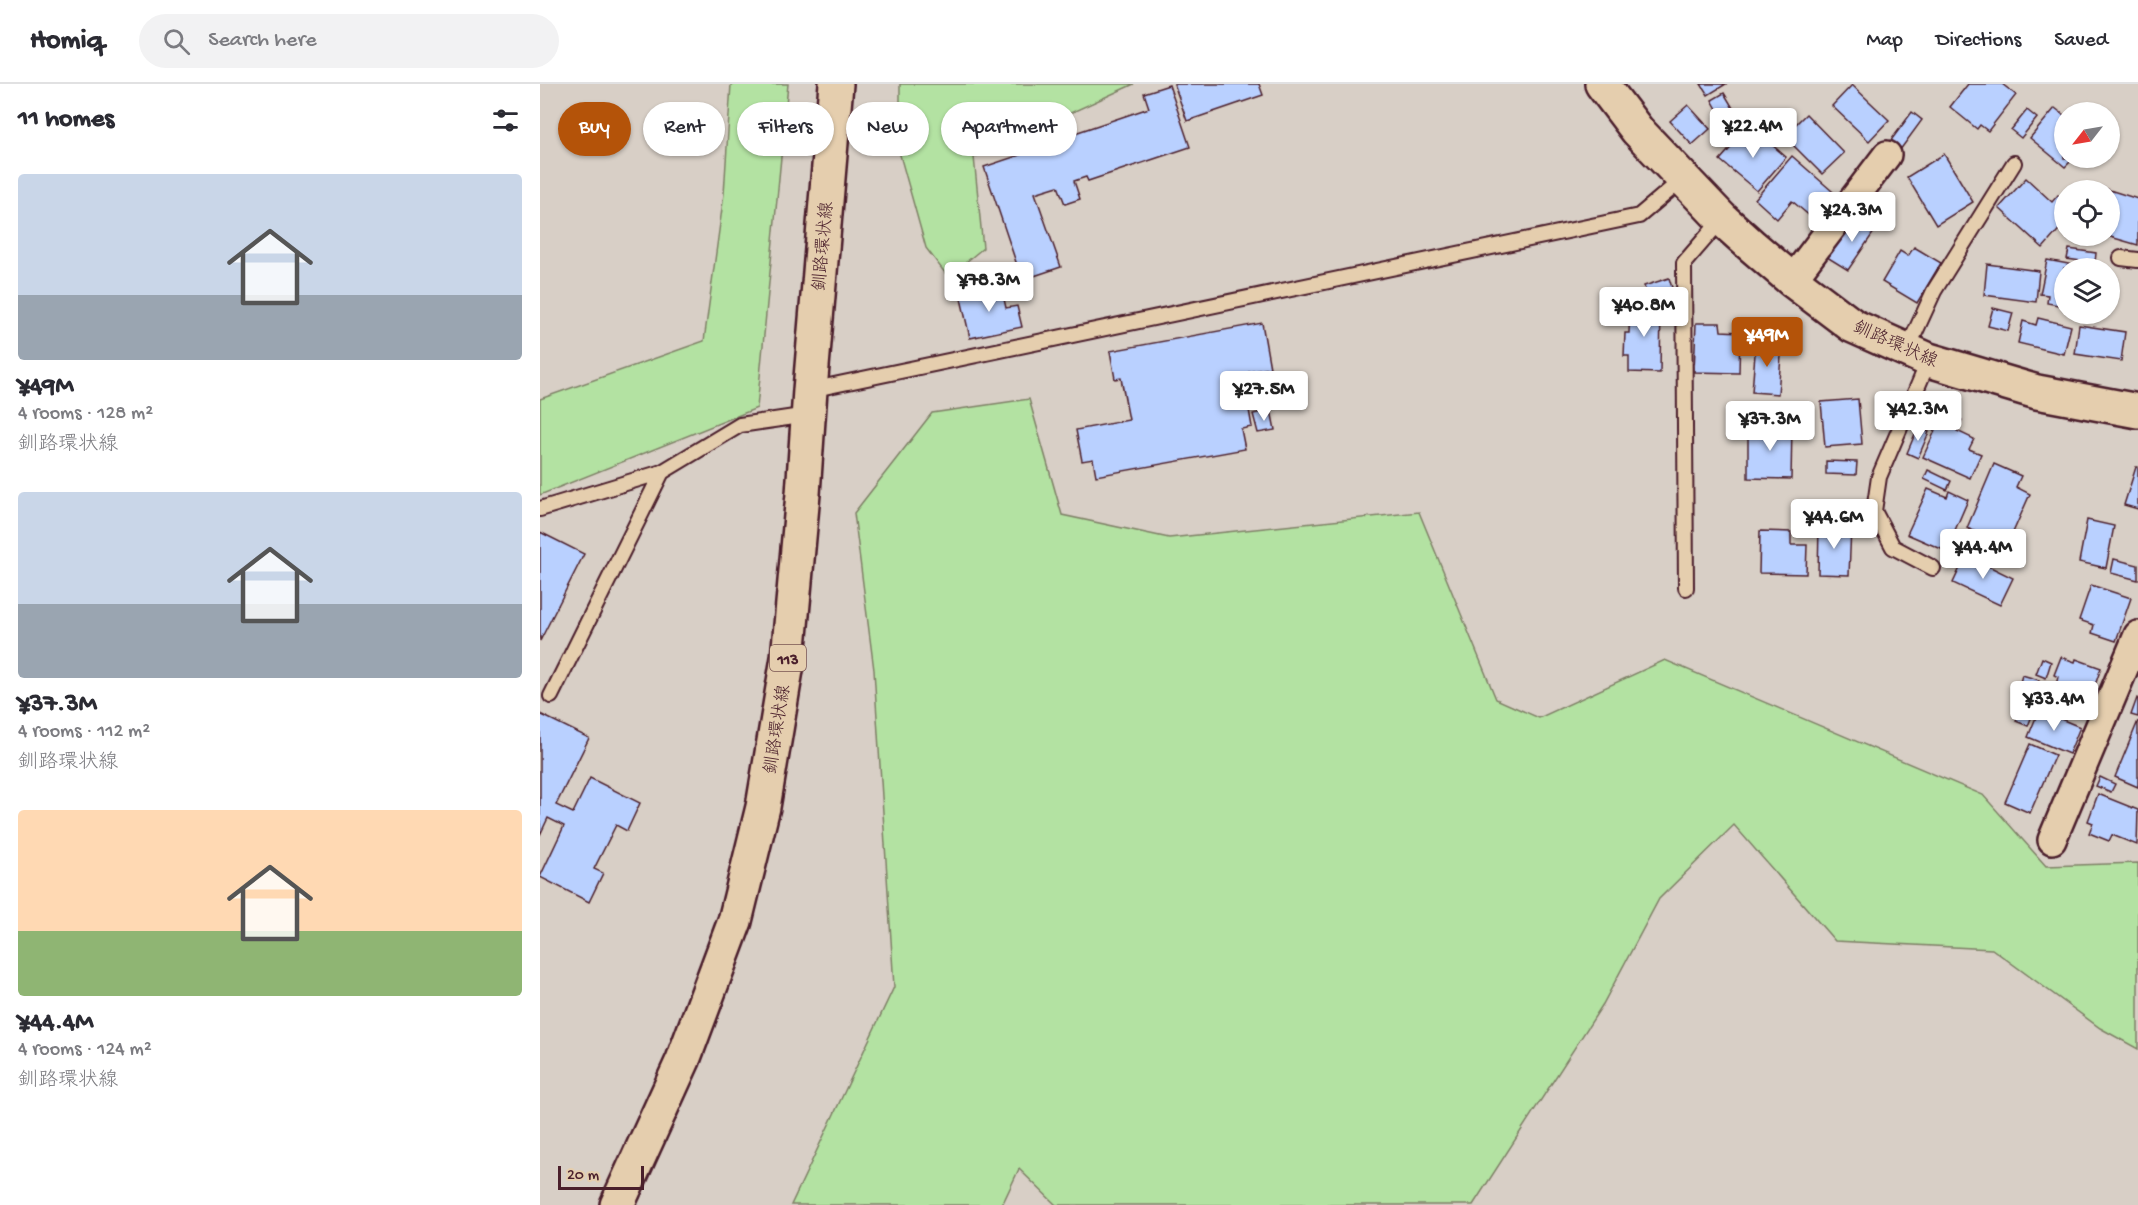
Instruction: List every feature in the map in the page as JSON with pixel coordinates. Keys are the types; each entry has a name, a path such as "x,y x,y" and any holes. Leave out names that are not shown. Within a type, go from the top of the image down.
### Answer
{"main road":[{"name":"釧路環状線","path":"617,1205 683,1060 731,931 763,807 788,658 836,84"},
{"name":"釧路環状線","path":"1602,84 1637,130 1750,246 1853,326 1918,355 2037,392 2138,411"}],"street":[{"path":"1792,280 1887,155"},
{"path":"2052,840 2138,634"}],"lane":[{"path":"1933,568 1893,547 1874,511 1879,477 1918,355 1934,291 2014,164"},
{"path":"540,509 662,472 740,425 809,403 1639,216 1684,178"},
{"path":"1686,588 1684,263 1722,219"},
{"path":"2121,258 2138,260"},
{"path":"551,696 662,472"}],"green space":[{"path":"731,84 788,84 786,102 737,102 737,156 781,156 757,408 540,495 540,399 704,341 724,194"},
{"path":"900,84 1134,84 1077,110 1077,102 941,102 941,156 976,156 974,157 983,248 948,277 926,248 900,156 929,156 929,102 900,102"},
{"path":"1029,399 1062,515 1169,538 1419,512 1496,699 1539,718 1665,660 1983,795 2046,866 2138,863 2138,1049 2100,1028 1992,949 1835,941 1734,825 1659,899 1603,1004 1473,1205 1056,1205 1019,1169 1002,1205 791,1205 894,987 874,670 854,513 932,413"}],"building":[{"path":"1174,84 1259,84 1263,95 1187,121"},
{"path":"1701,84 1726,84 1708,95"},
{"path":"1968,84 2002,84 2016,95 1988,131 1980,125 1977,129 1950,107"},
{"path":"1169,85 1190,147 1088,181 1086,177 1074,181 1080,199 1065,204 1058,186 1035,193 1061,267 1022,280 984,167 1017,156 1077,156 1077,132 1149,108 1144,93"},
{"path":"1852,85 1889,120 1869,141 1832,106"},
{"path":"1724,93 1733,108 1721,116 1712,100"},
{"path":"1688,105 1710,129 1692,145 1670,121"},
{"path":"2054,109 2054,158 2030,138"},
{"path":"2027,110 2037,118 2021,138 2011,130"},
{"path":"1912,112 1922,120 1900,150 1889,143"},
{"path":"1806,114 1844,153 1822,174 1784,136"},
{"path":"1750,126 1786,157 1757,191 1720,160"},
{"path":"1944,154 1973,202 1936,225 1907,177"},
{"path":"1792,156 1840,198 1818,223 1792,201 1777,219 1755,199"},
{"path":"2026,178 2052,202 2054,200 2054,235 2043,248 1999,208"},
{"path":"2120,193 2138,199 2138,245 2120,240"},
{"path":"1855,215 1876,229 1848,270 1827,257"},
{"path":"1914,247 1941,263 1917,303 1882,282 1900,251 1908,256"},
{"path":"2069,249 2096,253 2096,258 2067,258"},
{"path":"2047,260 2054,261 2054,304 2047,303 2048,295 2040,294"},
{"path":"1987,264 2039,271 2036,302 1984,295"},
{"path":"1669,278 1673,291 1648,299 1644,286"},
{"path":"1001,286 1006,308 1017,306 1022,327 970,338 960,294"},
{"path":"1630,303 1661,304 1660,373 1629,372 1629,356 1624,356 1625,333 1629,333"},
{"path":"1993,308 2013,313 2008,331 1988,326"},
{"path":"2038,318 2054,322 2054,324 2071,326 2064,354 2018,343 2023,321 2036,325"},
{"path":"1262,323 1270,368 1249,372 1255,402 1248,404 1252,427 1241,429 1245,449 1096,476 1093,459 1082,461 1076,430 1129,420 1121,378 1115,379 1110,351"},
{"path":"1696,323 1720,323 1721,331 1740,332 1739,373 1694,372"},
{"path":"2079,325 2125,332 2121,361 2075,354"},
{"path":"1756,341 1782,343 1778,394 1752,392"},
{"path":"1858,399 1862,444 1825,447 1821,402"},
{"path":"1937,408 1962,420 1957,431 1974,439 1969,449 1981,454 1970,478 1923,457 1935,431 1928,428"},
{"path":"1271,410 1275,430 1258,433 1253,414"},
{"path":"1748,425 1792,425 1791,479 1748,478"},
{"path":"1918,427 1929,432 1918,458 1907,453"},
{"path":"1826,461 1857,462 1856,475 1826,474"},
{"path":"1994,464 2021,476 2016,487 2030,494 2007,546 1967,528"},
{"path":"2136,467 2138,467 2138,509 2124,505"},
{"path":"1928,470 1951,481 1947,490 1924,479"},
{"path":"1928,489 1947,497 1949,491 1968,500 1946,551 1907,534"},
{"path":"2087,520 2114,526 2106,568 2079,562"},
{"path":"1819,526 1851,527 1849,575 1818,574"},
{"path":"1760,531 1791,532 1791,545 1807,545 1806,574 1759,573"},
{"path":"540,532 584,554 540,641"},
{"path":"1966,555 2013,578 2000,605 1953,583"},
{"path":"2114,559 2138,565 2138,580 2111,573"},
{"path":"2091,585 2131,598 2116,641 2092,633 2094,625 2079,620"},
{"path":"2061,657 2075,662 2076,659 2101,668 2093,691 2076,685 2074,691 2056,685 2058,677 2054,675"},
{"path":"2042,658 2051,662 2046,678 2036,674"},
{"path":"2022,675 2039,680 2034,695 2018,690"},
{"path":"2138,699 2138,717 2131,715"},
{"path":"2023,703 2035,708 2028,726 2016,721"},
{"path":"2039,710 2080,727 2069,754 2028,737"},
{"path":"540,714 589,738 556,805 573,813 590,778 640,803 627,831 616,825 594,869 603,873 589,902 540,877 564,826 548,818 540,835"},
{"path":"2138,721 2138,787 2115,777"},
{"path":"2030,744 2055,755 2030,813 2005,802"},
{"path":"2100,777 2115,784 2111,792 2096,786"},
{"path":"2098,794 2138,810 2137,845 2112,835 2109,841 2089,833 2093,823 2088,821"}]}
